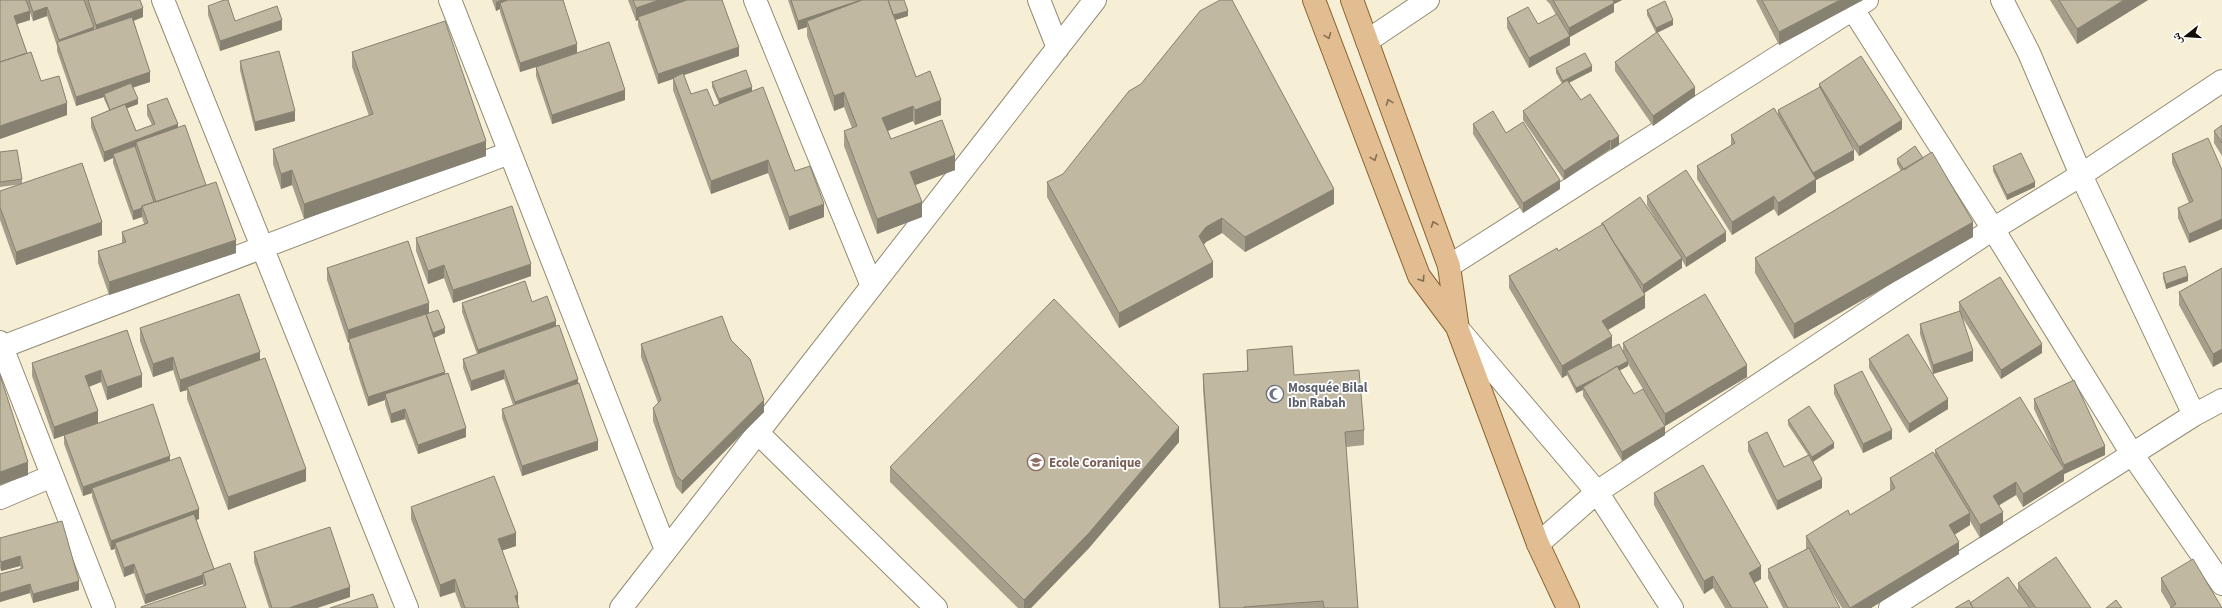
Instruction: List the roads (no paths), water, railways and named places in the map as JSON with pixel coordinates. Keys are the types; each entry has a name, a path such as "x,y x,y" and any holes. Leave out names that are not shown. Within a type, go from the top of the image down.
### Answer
{"main road":[{"path":"1314,0 1419,276 1458,330"},
{"path":"1352,0 1449,266 1458,330 1538,544 1568,608"}],"street":[{"path":"163,0 261,248 407,608"},
{"path":"450,0 666,550"},
{"path":"755,0 872,286"},
{"path":"1039,0 1058,48"},
{"path":"621,608 1095,0"},
{"path":"1367,41 1428,0"},
{"path":"2002,0 2029,53 2081,175 2194,415"},
{"path":"1449,266 1860,4 1993,229 2132,454 2222,584"},
{"path":"1538,544 1597,492 1993,229 2081,175 2222,81"},
{"path":"104,608 1,345 509,153"},
{"path":"1458,330 1597,492 1672,608"},
{"path":"1890,608 2194,415 2222,400"},
{"path":"758,433 936,608"},
{"path":"0,498 52,476"}],"place":[{"name":"Mosquée Bilal Ibn Rabah","path":"1275,394"},
{"name":"Ecole Coranique","path":"1036,462"}]}
